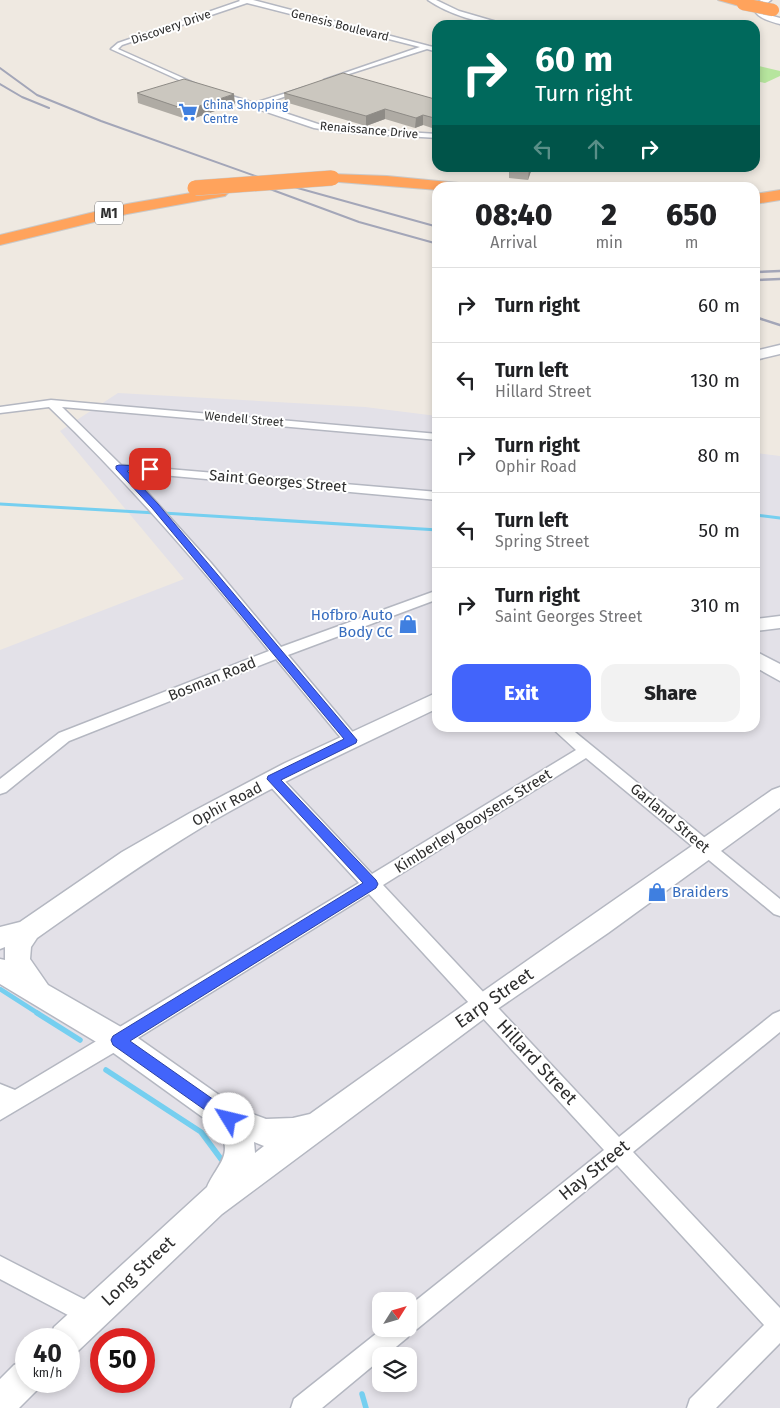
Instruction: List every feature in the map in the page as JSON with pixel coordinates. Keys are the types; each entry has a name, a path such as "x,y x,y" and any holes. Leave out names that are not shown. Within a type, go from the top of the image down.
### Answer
{"highway":[{"path":"724,0 776,6"},
{"path":"763,0 776,6"},
{"name":"M1","path":"0,231 125,201 195,188 386,180 432,185"},
{"name":"M1","path":"0,240 120,210 220,193 335,182 432,192"},
{"path":"760,198 780,196"},
{"path":"760,206 780,204"}],"street":[{"name":"Discovery Drive","path":"120,44 246,0"},
{"name":"Genesis Boulevard","path":"246,0 432,48"},
{"path":"431,0 457,12 485,20"},
{"path":"776,6 757,5 757,9 766,16 780,22"},
{"name":"Renaissance Drive","path":"120,44 114,50 201,88 253,106 329,128 432,136"},
{"path":"317,84 432,45"},
{"path":"342,75 356,79"},
{"path":"253,106 309,86"},
{"path":"760,354 778,348"},
{"path":"51,403 119,468 155,506 352,740"},
{"name":"Wendell Street","path":"0,410 51,403 432,436"},
{"name":"Saint Georges Street","path":"119,468 432,495"},
{"name":"Bosman Road","path":"0,788 60,739 278,653 432,596"},
{"path":"760,624 780,622"},
{"path":"760,661 780,674"},
{"name":"Ophir Road","path":"28,930 82,891 151,846 273,779 432,702"},
{"name":"Garland Street","path":"565,732 780,908"},
{"name":"Kimberley Booysens Street","path":"5,1101 118,1040 588,750"},
{"name":"Hillard Street","path":"273,779 484,1004 780,1325"},
{"name":"Earp Street","path":"211,1203 484,1004 599,926 780,796"},
{"path":"0,938 28,930"},
{"path":"28,930 17,946 15,957 19,966 41,994"},
{"path":"0,970 118,1040 229,1119 259,1132 276,1134 293,1132 321,1122"},
{"name":"Hay Street","path":"418,1315 780,1020"},
{"path":"211,1203 231,1176 241,1155 240,1139 229,1119"},
{"name":"Long Street","path":"77,1328 211,1203"},
{"path":"0,1268 91,1315"},
{"path":"698,1408 780,1325"},
{"path":"303,1408 389,1338"},
{"path":"0,1403 15,1388"}],"shaded area":[{"path":"118,393 365,407 432,415 432,732 760,732 760,454 780,456 780,1408 0,1408 0,650 184,579 60,431"}],"green space":[{"path":"760,66 780,71 780,76 765,83 760,82"}],"building":[{"path":"343,73 432,98 432,117 423,115 416,118 385,109 366,116 284,93"},
{"path":"184,79 234,94 187,110 137,93"}],"waterway":[{"path":"0,504 156,513"},
{"path":"163,513 432,530"},
{"path":"760,516 780,518"},
{"path":"0,989 39,1014"},
{"path":"37,1013 80,1040"},
{"path":"106,1070 201,1132 221,1159"},
{"path":"362,1394 366,1408"}],"railway":[{"path":"0,68 37,95 101,121 258,177 432,225"},
{"path":"0,84 22,97 49,108"},
{"path":"251,182 359,222 432,242"},
{"path":"760,272 780,271"},
{"path":"760,280 780,279"},
{"path":"760,319 780,325"}],"place":[{"name":"China Shopping Centre","path":"188,112"},
{"name":"Hofbro Auto Body CC","path":"408,624"},
{"name":"Braiders","path":"657,892"}],"route":[{"path":"150,469 119,468 155,506 352,740 273,779 372,884 118,1040 229,1119"}]}
